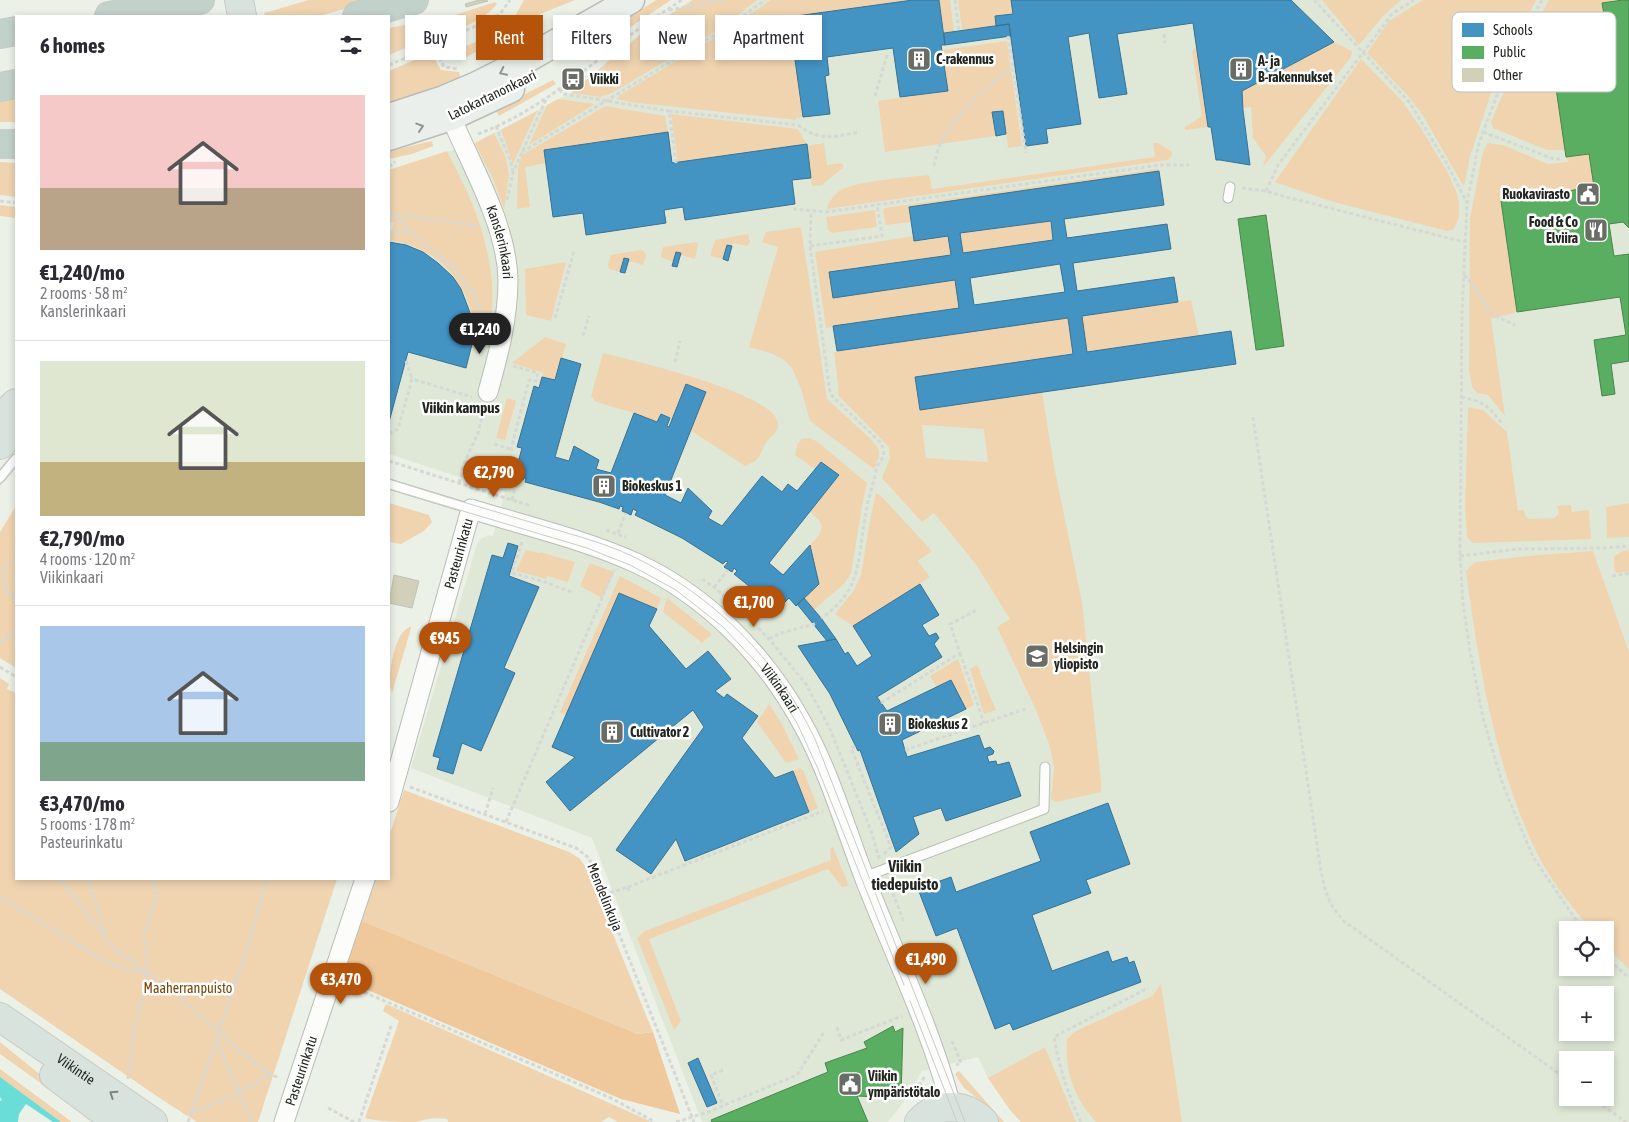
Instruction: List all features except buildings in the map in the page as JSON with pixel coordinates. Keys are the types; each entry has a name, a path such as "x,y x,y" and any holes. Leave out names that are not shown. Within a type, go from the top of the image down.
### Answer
{"highway":[{"path":"115,15 201,0"},
{"path":"367,15 419,10"},
{"path":"0,34 15,31"},
{"path":"0,87 15,84"},
{"path":"0,144 15,144"}],"main road":[{"path":"201,0 205,15"},
{"path":"239,0 242,15"},
{"path":"0,417 15,404"},
{"path":"0,446 15,430"},
{"name":"Viikintie","path":"0,1017 154,1122"},
{"name":"Viikintie","path":"0,1033 117,1122"},
{"path":"919,1122 936,1109 951,1106 966,1109 977,1114 984,1122"}],"street":[{"name":"Latokartanonkaari","path":"390,136 447,108 524,82 560,57 608,15 632,0"},
{"name":"Latokartanonkaari","path":"390,117 447,108"},
{"name":"Kanslerinkaari","path":"447,108 492,207 506,260 508,280 506,314 487,396"},
{"name":"Pasteurinkatu","path":"390,798 471,509"},
{"name":"Viikinkaari","path":"471,509 588,544 637,564 684,591 726,625 762,662 779,684 811,740 928,1035 944,1079 951,1106"},
{"name":"Pasteurinkatu","path":"284,1122 365,880"}],"lane":[{"path":"1228,198 1235,188"},
{"path":"0,478 15,460"},
{"name":"Viikinkaari","path":"390,484 471,509"},
{"path":"864,877 1044,809 1045,767"}],"path":[{"path":"466,30 500,14 510,0"},
{"path":"483,132 546,98 641,27 682,0"},
{"path":"666,10 723,0"},
{"path":"522,152 726,28 765,0"},
{"path":"955,0 960,31"},
{"path":"1314,0 1410,103 1447,164 1467,203"},
{"path":"1266,191 1278,165 1362,52 1392,14 1414,0"},
{"path":"1535,12 1542,0"},
{"path":"1164,34 1165,42"},
{"path":"1008,36 1026,153"},
{"path":"875,96 888,52"},
{"path":"390,65 405,58"},
{"path":"441,60 444,67 460,69"},
{"path":"934,166 940,144 960,116 984,89 1013,66"},
{"path":"559,89 564,94 669,111 798,125 810,134 824,138 860,132"},
{"path":"1498,92 1478,147 1467,203 1464,242 1460,556 1463,603 1470,651 1484,718 1503,785 1533,856 1577,921"},
{"path":"507,202 513,172 546,98"},
{"path":"669,111 676,163"},
{"path":"496,126 513,172"},
{"path":"1483,132 1554,159 1562,158"},
{"path":"390,166 395,162"},
{"path":"794,209 812,213 826,212 1160,165 1189,165"},
{"path":"1235,188 1266,191 1464,242"},
{"path":"0,200 15,203"},
{"path":"810,246 882,236 877,205"},
{"path":"812,213 810,246 830,392 881,443 884,451 883,459 876,469 871,489 851,586 831,613 821,618"},
{"path":"390,214 482,227"},
{"path":"390,215 457,270 469,287 489,328"},
{"path":"390,233 410,232"},
{"path":"555,318 574,251"},
{"path":"1463,275 1474,286 1488,310 1495,316 1515,325"},
{"path":"583,336 588,316"},
{"path":"675,362 680,342"},
{"path":"390,433 398,428 412,379 406,361"},
{"path":"494,444 513,450 529,380 536,381 538,374 496,361"},
{"path":"412,379 487,396 478,433 465,461 459,483"},
{"path":"1461,397 1476,400 1486,405 1503,424"},
{"path":"1252,417 1321,871 1327,896 1333,909 1345,922 1559,1074"},
{"path":"390,460 504,497"},
{"path":"512,500 518,478"},
{"path":"618,534 626,513"},
{"path":"523,539 512,573 545,582 571,592"},
{"path":"1460,556 1517,549 1629,546"},
{"path":"15,560 4,569 2,579 6,589 15,597"},
{"path":"506,822 615,568"},
{"path":"714,587 728,570"},
{"path":"1612,576 1629,573"},
{"path":"977,610 950,624 984,723"},
{"path":"769,639 780,633 815,624"},
{"path":"0,642 15,632"},
{"path":"882,702 960,653"},
{"path":"0,667 15,676"},
{"path":"904,750 1025,709"},
{"path":"855,746 851,748 890,847 879,859"},
{"name":"Mendelinkuja","path":"404,785 576,848 589,858 694,1122"},
{"path":"485,814 493,788"},
{"path":"604,896 628,889 823,811"},
{"path":"61,880 113,948 171,990 239,1050 278,1078"},
{"path":"88,880 106,938"},
{"path":"128,1085 136,1019 144,996 147,974 144,936 156,896 153,880"},
{"path":"188,1122 247,950 267,880"},
{"path":"0,897 111,965 147,974"},
{"path":"1614,964 1629,978"},
{"path":"352,987 611,1098 655,1122"},
{"path":"1081,1122 1059,1065 1054,1036 1148,988"},
{"path":"836,1027 841,1040 906,1014"},
{"path":"359,1122 392,1023"},
{"path":"676,1122 723,1106 797,1075 825,1031"},
{"path":"215,1040 252,1122"},
{"path":"723,1070 711,1075 723,1106"},
{"path":"190,1114 238,1092 270,1074"},
{"path":"1603,1106 1626,1122"},
{"path":"328,1108 354,1122"}],"shaded area":[{"name":"Helsingin yliopisto","path":"693,0 1629,0 1629,1122 1021,1122 1010,1110 988,1078 978,1057 922,1071 903,1103 888,1122 702,1122 592,838 411,768 477,544 488,535 493,536 505,492 390,454 390,170 475,143 571,93 610,60 630,60 630,43 640,35 640,60 705,60 705,15 669,15"},
{"path":"362,921 638,1034 653,1032 680,1114 621,1099 342,979"}],"green space":[{"path":"309,0 377,0 323,15 265,15 264,13"},
{"path":"524,0 575,0 538,15 516,15"},
{"path":"656,0 671,0 648,15 640,15 640,21 630,27 630,17"},
{"path":"693,0 757,0 738,15 715,15 715,32 705,38 705,15 669,15"},
{"path":"771,0 913,0 804,15 748,15"},
{"path":"939,0 950,0 954,31 944,33"},
{"path":"958,0 1011,0 1013,14 995,16 996,26 962,30"},
{"path":"1322,0 1401,0 1383,16 1359,45"},
{"path":"1423,0 1536,0 1530,12 1452,12 1452,92 1492,92 1470,156 1464,187 1422,114 1408,96 1367,53 1389,21"},
{"path":"1549,0 1623,0 1602,3 1604,12 1542,12"},
{"path":"495,2 497,4 486,15 476,15 476,20 466,26 466,15 455,15"},
{"path":"405,25 405,48 390,55 390,28"},
{"path":"640,35 640,60 668,60 612,93 600,97 571,93 610,60 630,60 630,43"},
{"path":"714,38 715,60 795,60 803,117 796,118 796,120 617,99 620,95 678,60 705,60 705,43"},
{"path":"1007,41 1022,146 1008,148 1003,111 992,113 996,136 885,152 878,101 948,91 942,50"},
{"path":"476,42 476,52 466,57 466,46"},
{"path":"1334,42 1352,51 1351,57 1263,167 1266,156 1253,138 1251,107 1243,108 1242,91"},
{"path":"1197,47 1208,127 1185,130 1185,127 1202,116 1192,51"},
{"path":"1361,59 1403,102 1448,173 1459,202 1459,217 1454,229 1447,231 1330,201 1275,182"},
{"path":"415,60 435,60 441,70 459,72 461,79 390,105 390,71"},
{"path":"553,80 556,84 499,116 495,109"},
{"path":"1504,92 1557,92 1565,150 1547,150 1493,128 1491,122"},
{"path":"15,95 15,122 0,122 0,97"},
{"path":"558,99 595,104 529,145 547,105"},
{"path":"605,106 665,116 668,132 544,150 546,163 525,167 530,207 517,209 518,167 522,155"},
{"path":"537,111 513,164 501,130"},
{"path":"671,114 798,129 807,144 678,163"},
{"path":"494,133 506,158 509,176 504,209 493,179 475,143"},
{"path":"432,141 433,146 412,154 390,159 390,151"},
{"path":"824,143 827,165 842,163 844,167 822,185 812,186 807,146"},
{"path":"1153,143 1158,143 1172,152 1172,156 1168,160 827,209 831,200 838,192 867,182 929,175 932,189 1155,157"},
{"path":"1487,143 1503,145 1548,164 1569,162 1566,157 1589,154 1594,187 1501,201 1517,312 1491,319 1505,416 1488,395 1477,393 1472,387 1469,369 1470,219 1482,156"},
{"path":"447,151 463,183 482,230 490,263 492,281 491,323 475,324 464,292 446,267 421,250 390,240 394,223 390,221 390,170"},
{"path":"0,162 15,163 15,197 0,195"},
{"path":"1158,169 1159,171 909,207 911,222 886,225 883,211 885,208"},
{"path":"0,205 15,207 15,218 0,216"},
{"path":"875,210 877,227 832,233 828,230 826,217"},
{"path":"1051,221 1053,240 963,253 960,233"},
{"path":"801,227 827,399 871,439 879,450 879,457 874,469 810,421 801,389 792,368 784,360 773,354 749,347 778,247 762,242 766,232"},
{"path":"748,234 750,242 747,246 733,243 732,246 727,245 723,259 711,256 715,240"},
{"path":"913,236 914,241 948,236 951,255 829,272 833,297 955,280 959,308 826,328 815,252"},
{"path":"696,242 698,244 695,259 676,252 673,262 661,257 663,247"},
{"path":"644,251 646,256 643,265 624,258 620,272 609,269 608,265 611,255"},
{"path":"566,262 551,321 526,315 525,269"},
{"path":"1191,300 1199,336 1087,352 1082,316"},
{"path":"1068,318 1073,354 915,377 920,410 1042,392 1054,466 1082,602 1101,792 1056,802 1052,800 1054,767 1049,744 1036,710 997,627 1010,619 975,563 934,513 922,522 882,478 890,458 889,447 838,395 834,352","holes":["922,425 984,429 988,462 926,458"]},
{"path":"545,337 566,344 555,380 542,377 543,373 512,363"},
{"path":"603,353 670,370 728,389 753,400 770,411 778,423 777,429 767,441 757,459 745,466 690,430 705,392 686,384 672,418 661,414 657,422 596,402 591,396"},
{"path":"507,398 516,401 505,440 496,438"},
{"path":"1468,407 1483,410 1507,432 1518,511 1524,510 1525,515 1529,519 1554,518 1559,514 1557,506 1571,505 1572,512 1589,510 1591,539 1473,543 1467,537 1465,508"},
{"path":"810,438 818,442 867,483 851,573 845,583 814,610 804,598 810,545 820,534 822,526 819,520 810,512 839,475 821,462 815,469 795,455 798,443 802,439"},
{"path":"876,493 883,498 932,551 918,561 930,577 853,626 835,614 854,590 861,575"},
{"path":"390,503 429,515 432,522 424,531 401,544 390,542"},
{"path":"1629,503 1629,537 1607,538 1606,507"},
{"path":"15,508 15,667 0,658 0,532"},
{"path":"526,550 575,562 568,582 547,576 546,579 516,571"},
{"path":"1629,550 1629,571 1616,573 1614,556"},
{"path":"1593,551 1629,652 1629,969 1614,955 1614,921 1584,921 1547,871 1535,849 1509,782 1490,713 1476,642 1466,571 1475,562"},
{"path":"590,563 614,572 602,598 580,586"},
{"path":"620,576 661,598 657,609 619,593 566,715 560,712"},
{"path":"667,598 712,634 702,643 663,612"},
{"path":"411,626 392,693 390,676 394,652 405,630"},
{"path":"958,659 974,705 966,709 951,680 936,687 930,676"},
{"path":"977,665 996,710 984,714 970,669"},
{"name":"Maaherranpuisto","path":"0,678 9,684 7,689 15,693 15,880 337,880 258,1122 197,1122 0,989"},
{"path":"769,704 782,724 799,759 786,763 757,722"},
{"path":"800,768 803,770 818,808 809,812 793,771"},
{"path":"404,790 569,852 579,858 585,866 653,1032 638,1034 362,921 375,880 390,880 390,834"},
{"path":"833,847 849,886 842,887 828,869 649,939 681,1021 674,1030 637,938 645,931 831,860 830,848"},
{"path":"1161,984 1182,1122 1096,1122 1076,1094 1072,1083 1067,1062 1067,1039 1074,1032 1152,996"},
{"path":"386,1004 650,1121 618,1122 609,1117 601,1122 448,1122 447,1119 439,1118 404,1122 365,1118 399,1021 383,1011"},
{"path":"0,1042 58,1089 95,1122 0,1054"},
{"path":"1045,1047 1076,1122 1021,1122 1010,1110 988,1078"},
{"path":"0,1069 72,1122 54,1122 0,1083"},
{"path":"959,1071 1004,1122 996,1122 987,1106 964,1088 955,1074"}],"water":[{"path":"0,1077 61,1122 53,1122 26,1104 19,1114 18,1122 0,1122 0,1101 2,1100 0,1097"}],"tram line":[{"path":"0,469 15,451"},
{"path":"0,485 15,466"},
{"path":"390,479 609,546 634,557 691,591 740,633 762,657 782,682 800,710 815,739 965,1122"},
{"path":"390,489 587,548 630,565 676,590 723,627 758,664 775,687 798,725 818,769 904,985"},
{"path":"910,1001 957,1122"}],"place":[{"name":"C-rakennus","path":"919,59"},
{"name":"A- ja B-rakennukset","path":"1241,69"},
{"name":"Viikki","path":"573,79"},
{"name":"Ruokavirasto","path":"1588,194"},
{"name":"Food & Co Elviira","path":"1596,230"},
{"name":"Biokeskus 1","path":"604,486"},
{"name":"Helsingin yliopisto","path":"1037,656"},
{"name":"Biokeskus 2","path":"890,724"},
{"name":"Cultivator 2","path":"612,732"},
{"name":"Viikin ympäristötalo","path":"850,1084"}],"district":[{"name":"Viikin kampus","path":"461,407"},
{"name":"Viikin tiedepuisto","path":"905,875"}]}
